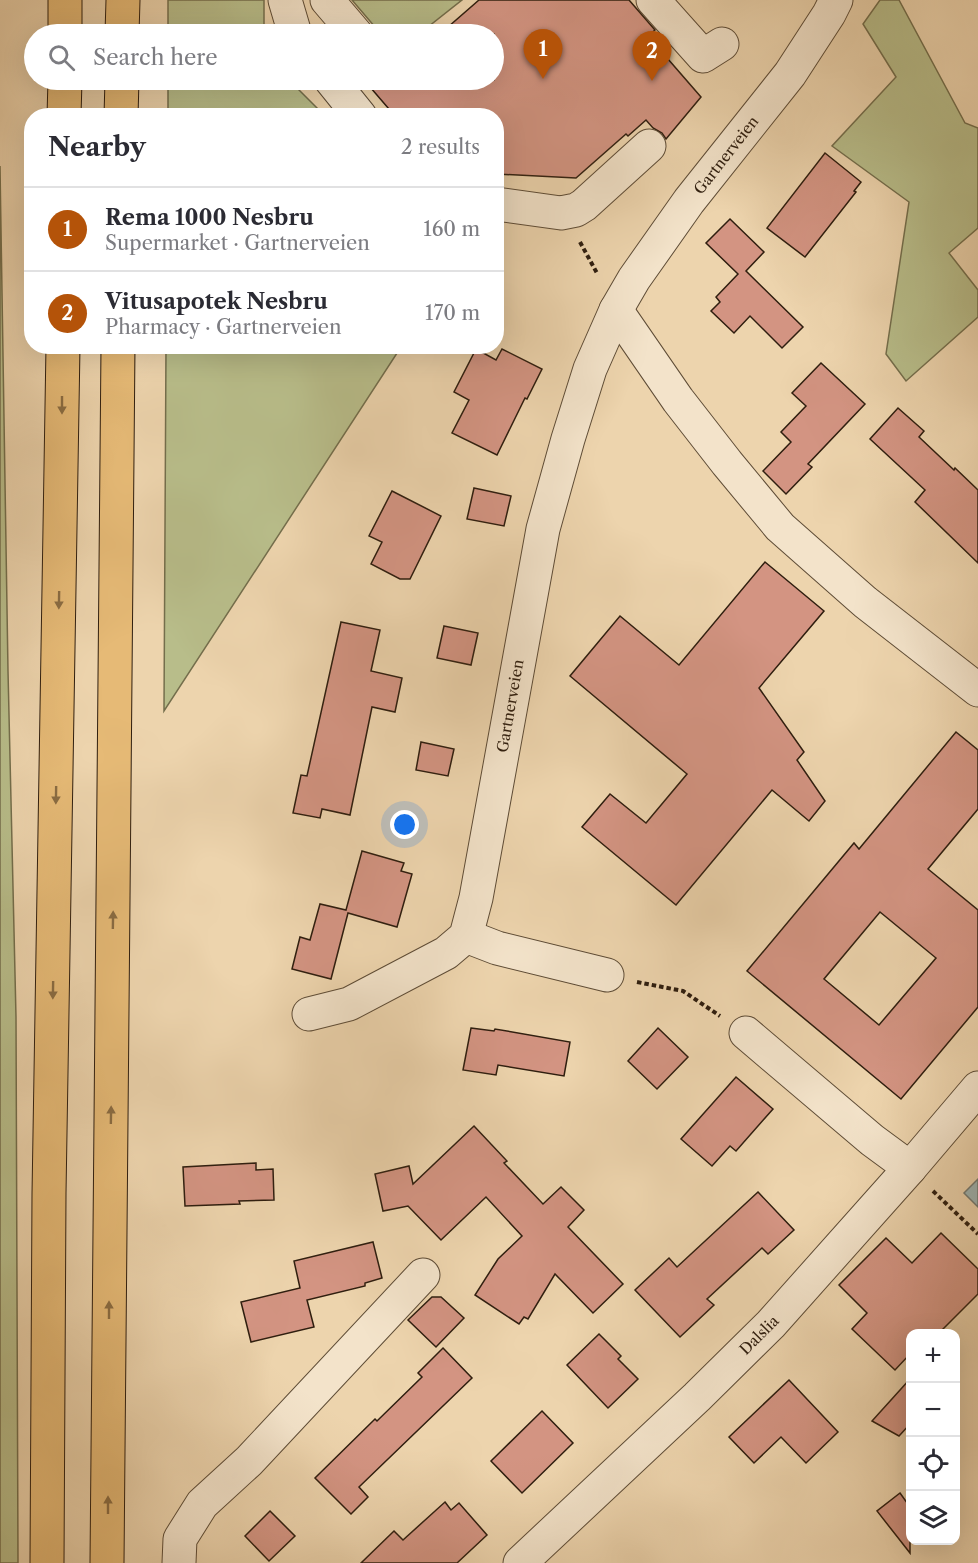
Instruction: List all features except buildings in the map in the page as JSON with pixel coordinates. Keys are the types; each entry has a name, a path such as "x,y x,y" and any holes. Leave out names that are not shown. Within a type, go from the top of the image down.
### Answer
{"highway":[{"path":"65,0 65,24"},
{"path":"122,24 123,0"},
{"path":"64,108 65,90"},
{"path":"121,108 122,90"},
{"path":"47,1563 50,1170 63,354"},
{"path":"107,1563 118,354"}],"street":[{"path":"285,0 292,24"},
{"path":"327,0 347,24"},
{"path":"653,0 703,56 722,44"},
{"name":"Gartnerveien","path":"466,936 476,898 543,529 590,369 616,310 634,279 689,201 790,74 836,0"},
{"path":"339,90 354,108"},
{"path":"504,205 565,212 576,210 649,146"},
{"path":"616,310 678,400 780,527 865,602 978,690"},
{"path":"309,1014 350,1004 446,953 466,936 497,948 607,975"},
{"path":"746,1033 872,1140 910,1168"},
{"name":"Dalslia","path":"520,1563 697,1397 771,1324 978,1088"},
{"path":"179,1563 180,1539 202,1504 249,1461 423,1275"}],"path":[{"path":"565,212 616,310"},
{"path":"607,975 683,991 746,1033"},
{"path":"910,1168 978,1234"}],"green space":[{"path":"168,0 264,0 264,24 168,24"},
{"path":"352,0 462,0 432,24 372,24"},
{"path":"880,0 899,0 965,123 978,128 978,228 949,253 978,290 978,317 906,381 886,354 909,202 832,146 896,77 863,24"},
{"path":"168,90 299,90 317,108 168,108"},
{"path":"0,166 16,1017 18,1563 0,1563"},
{"path":"166,354 396,354 164,711"}],"water":[{"path":"978,1179 978,1207 964,1193"}],"place":[{"name":"Rema 1000 Nesbru","path":"543,79"},
{"name":"Vitusapotek Nesbru","path":"652,81"}]}
